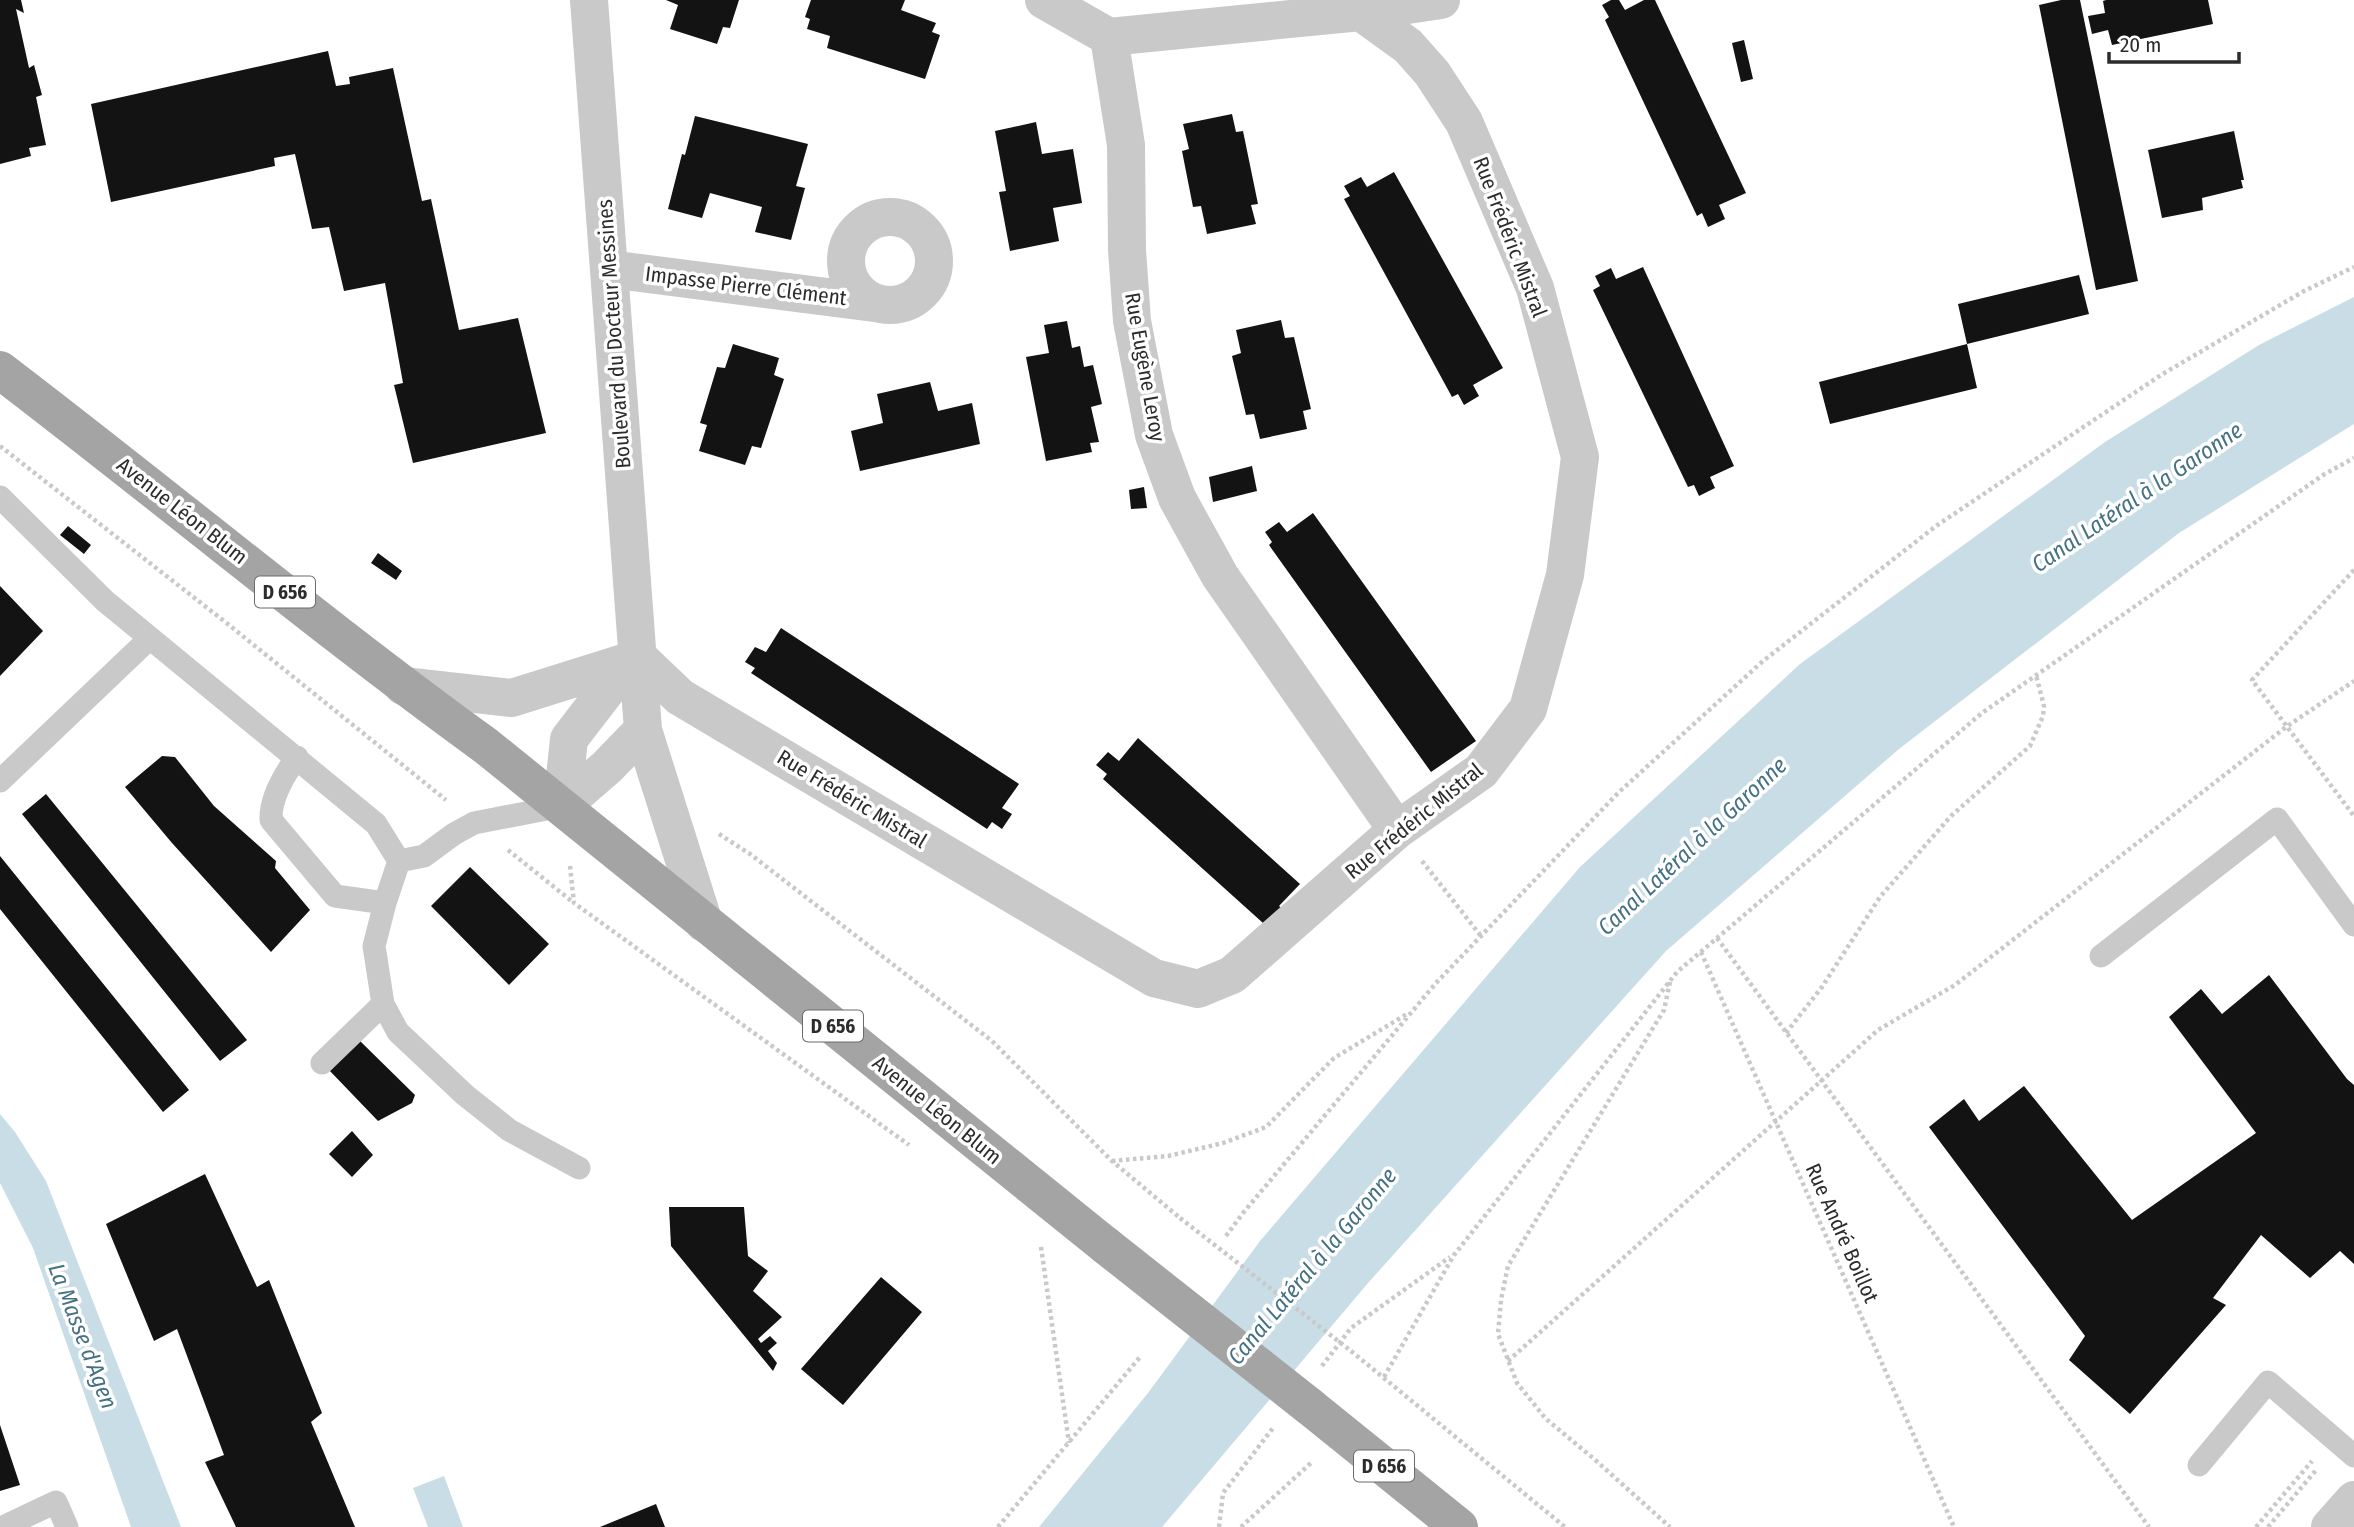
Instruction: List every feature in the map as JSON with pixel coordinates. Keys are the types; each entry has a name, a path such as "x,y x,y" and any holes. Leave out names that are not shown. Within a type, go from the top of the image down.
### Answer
{"main road":[{"name":"Avenue Léon Blum","path":"0,370 166,497 403,686 486,746 562,806 704,923 1459,1527"}],"street":[{"name":"Boulevard du Docteur Messines","path":"589,0 634,659"},
{"path":"1044,0 1109,37 1361,12 1441,0"},
{"name":"Rue Frédéric Mistral","path":"634,659 680,697 1154,978 1198,989 1232,975 1397,830 1481,771 1528,709 1565,575 1580,457 1535,288 1464,122 1432,73 1408,46 1361,12"},
{"name":"Rue Eugène Leroy","path":"1109,37 1126,145 1126,250 1132,321 1154,435 1177,498 1220,576 1397,830"},
{"name":"Impasse Pierre Clément","path":"609,268 883,304"},
{"path":"403,686 512,698 634,659"},
{"path":"634,659 643,730 704,923"},
{"path":"562,806 569,740 634,659"},
{"path":"562,806 607,767 643,730"},
{"path":"2330,1527 2354,1500"}],"lane":[{"path":"0,497 105,601 376,824 399,861"},
{"path":"0,781 150,638"},
{"path":"297,757 286,771 270,809 271,820 335,896 385,903"},
{"path":"399,861 424,856 474,823 562,806"},
{"path":"2101,956 2277,819 2354,925"},
{"path":"399,861 374,946 383,1004 398,1032 464,1096 509,1130 579,1168"},
{"path":"322,1063 383,1004"},
{"path":"2199,1465 2269,1382 2342,1446"},
{"path":"4,1527 56,1502 66,1527"}],"path":[{"path":"1226,1237 1410,1012 1618,793 1763,661 1936,526 2161,375 2304,291 2354,267"},
{"path":"0,446 224,621 574,903 918,1151"},
{"path":"1384,1377 1454,1255 1670,981 1982,713 2323,475 2354,458"},
{"path":"2354,570 2252,680 2354,816"},
{"path":"1786,1033 1822,988 1880,897 1951,816 2030,746 2043,716 2044,706 2036,675"},
{"path":"1508,1361 1878,1031 1955,985 2286,727 2354,681"},
{"path":"562,806 574,903"},
{"path":"1397,830 1482,936"},
{"path":"718,833 750,854 992,1041 1112,1161 1180,1218 1384,1377 1564,1527"},
{"path":"1717,938 2150,1527"},
{"name":"Rue André Boillot","path":"1701,952 1954,1527"},
{"path":"1670,981 1664,1010 1508,1266 1498,1334 1517,1383 1546,1419 1670,1527"},
{"path":"1112,1161 1168,1156 1223,1143 1266,1126 1334,1058 1410,1012"},
{"path":"1050,1248 1040,1240 1069,1443"},
{"path":"998,1527 1140,1357"},
{"path":"2256,1527 2342,1446"},
{"path":"2268,1527 2342,1446"},
{"path":"1241,1527 1312,1462"}],"water":[{"name":"Canal Latéral à la Garonne","path":"2354,297 2354,424 2179,533 1899,749 1666,951 1368,1283 1162,1527 1039,1527 1148,1393 1260,1241 1580,867 1800,664 2105,442 2259,345"},
{"name":"La Masse d'Agen","path":"0,1114 15,1132 46,1181 181,1527 131,1527 33,1248 0,1183"},
{"path":"444,1476 463,1527 428,1527 413,1488"}],"building":[{"path":"0,0 21,0 24,13 16,9 29,68 34,65 42,95 36,97 46,145 29,148 31,156 0,164"},
{"path":"666,0 739,0 730,28 723,27 717,44 670,29 678,5"},
{"path":"811,0 905,0 901,10 936,23 932,32 940,35 925,79 827,48 830,36 807,29 810,19 805,17"},
{"path":"1611,0 1619,0 1625,10 1644,0 1655,0 1746,193 1719,205 1725,219 1708,227 1702,213 1697,216 1605,20 1609,17 1602,5"},
{"path":"2061,0 2080,0 2138,281 2096,290 2039,5"},
{"path":"2208,0 2213,24 2112,45 2108,30 2092,34 2088,16 2105,13 2103,1"},
{"path":"1744,40 1753,79 1741,82 1732,43"},
{"path":"328,51 336,86 350,84 349,77 393,68 422,201 431,199 459,330 518,318 546,433 413,463 394,385 403,383 385,283 344,291 329,227 312,229 295,154 274,158 275,166 111,202 91,104"},
{"path":"1232,114 1236,132 1243,131 1258,204 1251,205 1256,224 1207,234 1201,206 1193,207 1182,151 1189,149 1183,124"},
{"path":"695,116 808,144 796,186 805,188 791,240 755,232 762,207 710,193 702,218 668,209"},
{"path":"1036,122 1042,154 1073,149 1082,203 1053,208 1059,241 1010,251 999,192 1006,191 995,131"},
{"path":"2234,131 2244,180 2241,180 2243,188 2202,198 2203,210 2162,218 2148,150"},
{"path":"1394,172 1503,368 1473,385 1479,396 1464,405 1458,394 1452,397 1344,199 1350,196 1344,186 1361,177 1367,187"},
{"path":"1643,267 1734,466 1710,477 1715,488 1699,496 1694,485 1688,487 1593,290 1600,286 1595,276 1611,268 1616,279"},
{"path":"2079,275 2089,314 1967,344 1958,304"},
{"path":"1281,320 1285,338 1294,337 1311,409 1303,411 1307,429 1260,439 1254,414 1246,415 1232,356 1241,353 1236,330"},
{"path":"1067,321 1072,348 1080,346 1084,367 1093,365 1102,404 1091,407 1099,442 1090,443 1092,452 1046,461 1026,357 1049,353 1044,325"},
{"path":"733,344 779,358 774,375 784,379 761,448 752,446 745,465 699,451 707,425 700,423 717,367 725,368"},
{"path":"1967,344 1977,388 1830,424 1819,382"},
{"path":"930,382 938,411 972,403 980,444 860,471 851,431 883,423 877,394"},
{"path":"1252,466 1257,491 1213,502 1209,477"},
{"path":"1144,487 1147,508 1131,509 1129,490"},
{"path":"1313,513 1476,741 1431,772 1269,545 1272,542 1265,532 1279,522 1287,532"},
{"path":"68,526 91,545 84,554 60,535"},
{"path":"378,553 402,571 396,580 371,563"},
{"path":"0,586 43,631 0,676"},
{"path":"781,628 1019,784 1002,808 1012,814 1002,829 992,822 987,829 751,673 755,668 745,662 755,647 766,652"},
{"path":"1138,738 1300,884 1279,906 1287,912 1263,923 1103,779 1107,774 1096,765 1108,752 1119,761"},
{"path":"162,756 175,757 214,806 276,861 275,868 310,910 271,952 125,787"},
{"path":"46,794 247,1040 220,1061 22,814"},
{"path":"0,856 189,1090 163,1112 0,909"},
{"path":"470,867 549,944 509,985 431,906"},
{"path":"2269,975 2354,1085 2354,1264 2340,1251 2310,1278 2261,1235 2213,1298 2226,1305 2130,1414 2069,1360 2085,1336 1929,1127 1964,1099 1979,1121 2024,1086 2132,1220 2256,1133 2169,1017 2201,989 2222,1014"},
{"path":"360,1041 415,1095 412,1103 378,1121 329,1070"},
{"path":"352,1131 373,1155 352,1177 329,1154"},
{"path":"205,1174 257,1287 269,1280 322,1413 311,1422 355,1527 236,1527 205,1462 224,1455 177,1329 154,1341 106,1224"},
{"path":"669,1207 744,1207 748,1256 768,1271 753,1291 782,1317 758,1339 761,1343 770,1336 777,1343 768,1351 777,1363 773,1371 671,1246"},
{"path":"881,1277 922,1312 843,1405 801,1369"},
{"path":"0,1425 20,1485 0,1491"},
{"path":"656,1504 665,1527 600,1527"}]}
